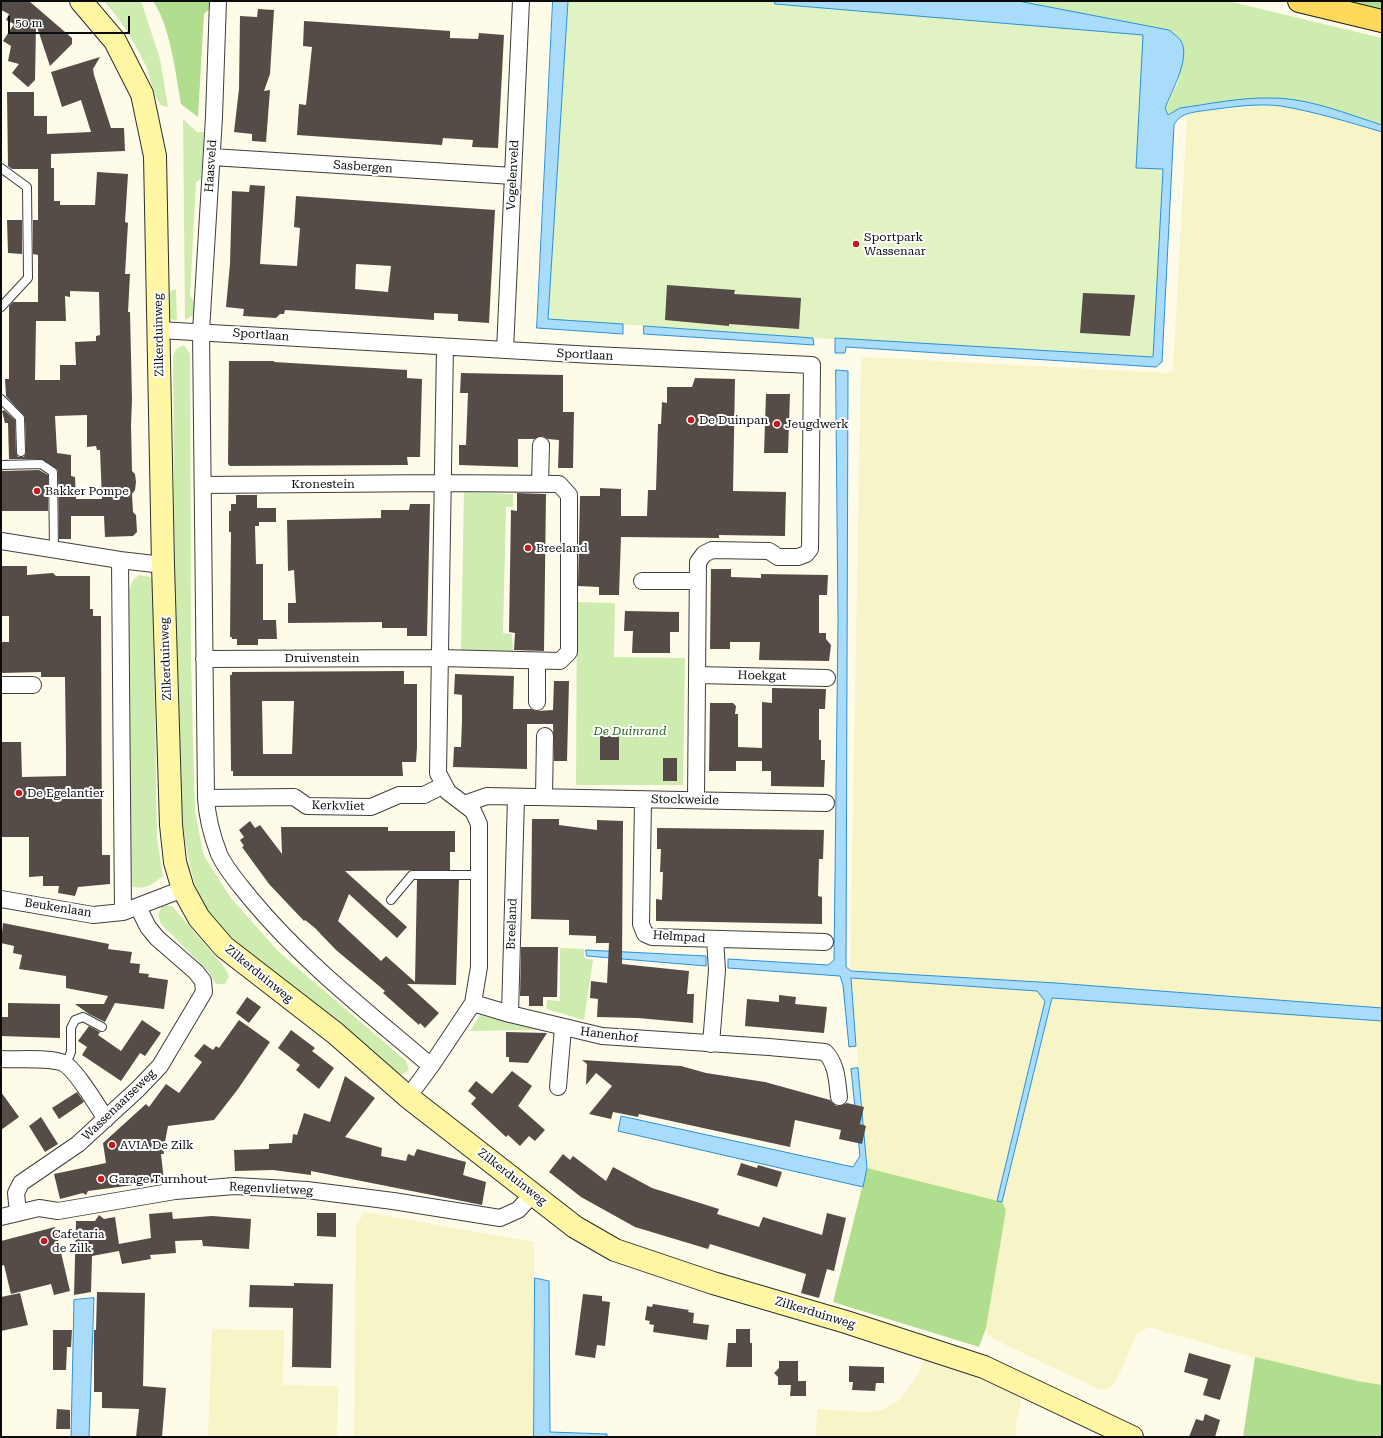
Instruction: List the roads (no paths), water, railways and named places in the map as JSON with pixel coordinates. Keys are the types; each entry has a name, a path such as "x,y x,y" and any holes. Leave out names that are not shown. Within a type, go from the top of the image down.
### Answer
{"main road":[{"path":"1299,1 1382,21"}],"street":[{"name":"Zilkerduinweg","path":"81,1 115,41 142,94 155,156 163,565 171,825 175,862 183,890 199,918 233,955 335,1034 408,1097 575,1227 616,1250 713,1283 846,1322 984,1367 1132,1437"},
{"name":"Haasveld","path":"201,332 212,157 218,1"},
{"path":"514,1 521,1"},
{"name":"Vogelenveld","path":"505,350 521,1"},
{"name":"Sasbergen","path":"212,157 513,176"},
{"name":"Sportlaan","path":"159,330 445,347 812,365 810,549 806,554 798,557 778,557 769,552 712,550 704,554 698,562 698,581"},
{"path":"201,332 206,798 208,818 220,855 236,880 263,913 319,970 431,1066"},
{"path":"408,1097 431,1066 473,1003 479,967 479,824 473,811 448,792 438,773 445,347"},
{"path":"540,484 542,445"},
{"path":"440,658 560,661 569,652 569,495 559,484 442,483"},
{"name":"Kronestein","path":"203,485 442,483"},
{"path":"1,541 120,560 163,565"},
{"path":"120,560 131,910"},
{"path":"642,581 698,581 696,800"},
{"name":"Druivenstein","path":"204,659 440,658"},
{"path":"537,661 537,702"},
{"name":"Hoekgat","path":"697,675 827,678"},
{"path":"1,685 33,684"},
{"path":"464,804 487,796 544,797 545,736"},
{"name":"Kerkvliet","path":"206,798 294,797 306,806 371,807 399,795 424,795 444,785"},
{"name":"Breeland","path":"510,1014 516,797"},
{"name":"Stockweide","path":"544,797 826,803"},
{"name":"Helmpad","path":"643,799 641,924 645,934 652,937 825,942"},
{"name":"Beukenlaan","path":"1,899 93,915 131,910 183,890"},
{"name":"Wassenaarseweg","path":"18,1213 16,1193 21,1183 78,1144 160,1066 204,992 203,981 196,972 157,938 131,910"},
{"path":"711,1044 717,970 715,939"},
{"path":"473,1003 510,1014"},
{"name":"Hanenhof","path":"510,1014 563,1028 602,1036 825,1052 832,1058 839,1097"},
{"path":"558,1087 563,1028"},
{"path":"1,1059 50,1060 66,1064 72,1070 106,1119"},
{"name":"Regenvlietweg","path":"1,1217 39,1208 58,1211 175,1191 234,1186 307,1190 392,1201 500,1218 518,1210 533,1194"}],"lane":[{"path":"1,168 27,188 28,278 1,306"},
{"path":"1,398 20,418 21,452"},
{"path":"1,465 41,464 53,472 54,549"},
{"path":"391,900 412,875 478,875"},
{"path":"66,1064 71,1052 71,1028 75,1020 83,1017 102,1027"}],"water":[{"path":"553,1 568,1 548,319 623,324 623,334 537,328"},
{"path":"775,1 1018,1 1169,30 1181,41 1184,56 1179,75 1165,108 1168,115 1180,108 1226,101 1260,98 1286,99 1328,107 1382,125 1382,132 1319,114 1272,105 1245,106 1199,111 1180,117 1174,125 1162,362 1156,367 846,347 845,353 835,353 835,338 1153,357 1163,169 1136,168 1143,35 775,4"},
{"path":"644,326 813,338 814,345 644,334"},
{"path":"836,370 848,371 846,967 851,971 1056,983 1382,1008 1382,1021 1052,998 1002,1202 997,1201 1045,1001 1037,991 851,978 856,1046 849,1047 843,985 840,976 728,968 728,959 828,965 834,960 838,621"},
{"path":"586,950 706,956 706,966 587,956"},
{"path":"858,1068 867,1168 863,1187 618,1131 621,1116 853,1167 860,1156 851,1069"},
{"path":"535,1278 549,1281 550,1432 607,1434 607,1437 534,1437"},
{"path":"94,1298 89,1437 71,1437 74,1300"}],"place":[{"name":"Sportpark Wassenaar","path":"856,244"},
{"name":"De Duinpan","path":"691,420"},
{"name":"Jeugdwerk","path":"777,424"},
{"name":"Bakker Pompe","path":"37,491"},
{"name":"Breeland","path":"528,548"},
{"name":"De Egelantier","path":"19,793"},
{"name":"AVIA De Zilk","path":"112,1145"},
{"name":"Garage Turnhout","path":"101,1179"},
{"name":"Cafetaria de Zilk","path":"44,1241"}],"park label":[{"name":"De Duinrand","path":"630,731"}]}
